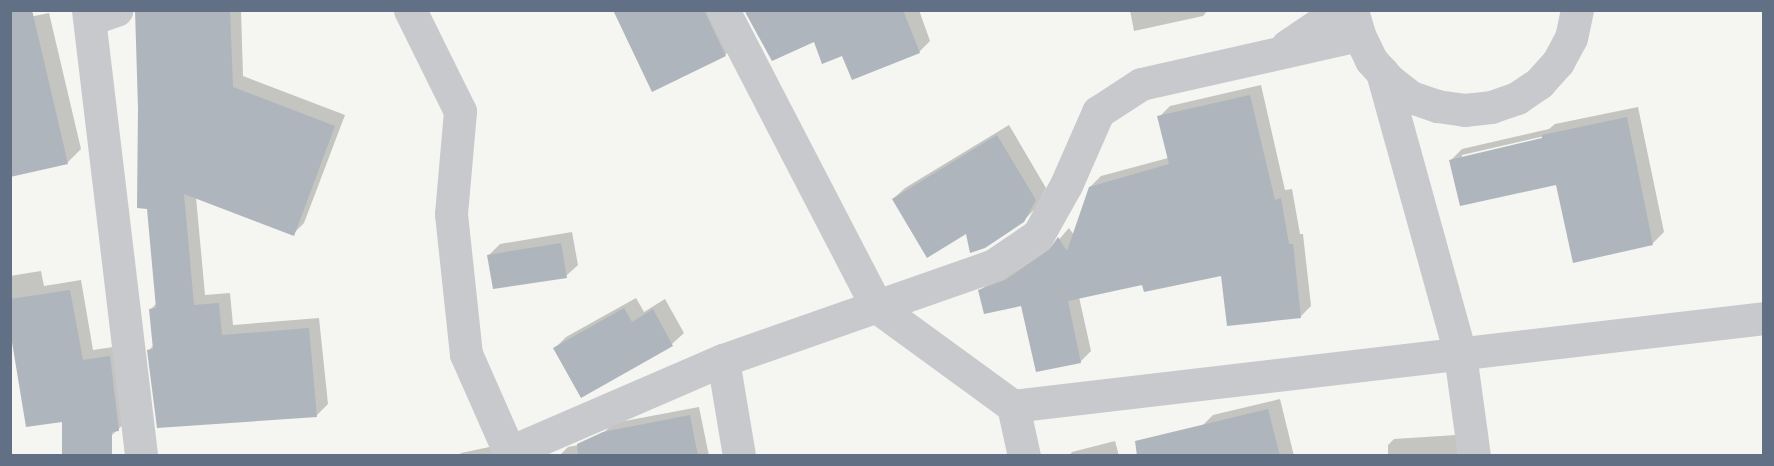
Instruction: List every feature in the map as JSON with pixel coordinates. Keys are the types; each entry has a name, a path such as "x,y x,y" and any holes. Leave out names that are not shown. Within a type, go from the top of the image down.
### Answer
{"street":[{"path":"410,10 460,111 451,214 466,354 511,454 723,360 994,265 1038,235 1066,185 1098,112 1141,84 1273,56 1356,23 1371,60 1411,97 1437,106 1464,110 1491,107 1517,98 1539,83 1558,62 1584,14"},
{"path":"723,10 877,307 1013,406 1024,456"},
{"path":"1273,56 1321,23 1328,10"},
{"path":"98,13 141,456"},
{"path":"1382,72 1460,354 1474,456"},
{"path":"1013,406 1764,318"},
{"path":"723,360 738,456"}],"building":[{"path":"10,10 32,10 68,164 10,177"},
{"path":"135,10 230,10 233,87 335,126 294,236 184,194 194,305 219,303 222,335 309,328 317,417 157,428 147,350 153,349 149,309 156,308 147,209 137,208 138,108"},
{"path":"613,10 704,10 726,56 652,92"},
{"path":"744,10 903,10 920,53 852,80 842,56 822,64 814,42 772,61"},
{"path":"1250,95 1275,200 1281,198 1289,244 1293,244 1301,318 1227,326 1221,276 1144,292 1142,285 1068,301 1081,363 1036,372 1021,306 984,314 978,290 1005,280 1049,250 1058,237 1067,251 1089,187 1169,164 1157,116"},
{"path":"1627,117 1653,245 1573,263 1556,185 1460,206 1449,160 1542,138 1542,135"},
{"path":"997,135 1036,200 1024,222 985,248 970,253 966,234 927,258 892,199"},
{"path":"561,243 567,278 493,289 487,255"},
{"path":"70,290 83,360 110,356 119,431 112,432 112,456 62,456 62,422 26,427 10,330 10,299"},
{"path":"624,308 632,322 653,309 673,346 581,398 553,348"},
{"path":"1268,409 1280,456 1137,456 1135,441"},
{"path":"690,415 698,456 578,456 577,444 603,432"}]}
